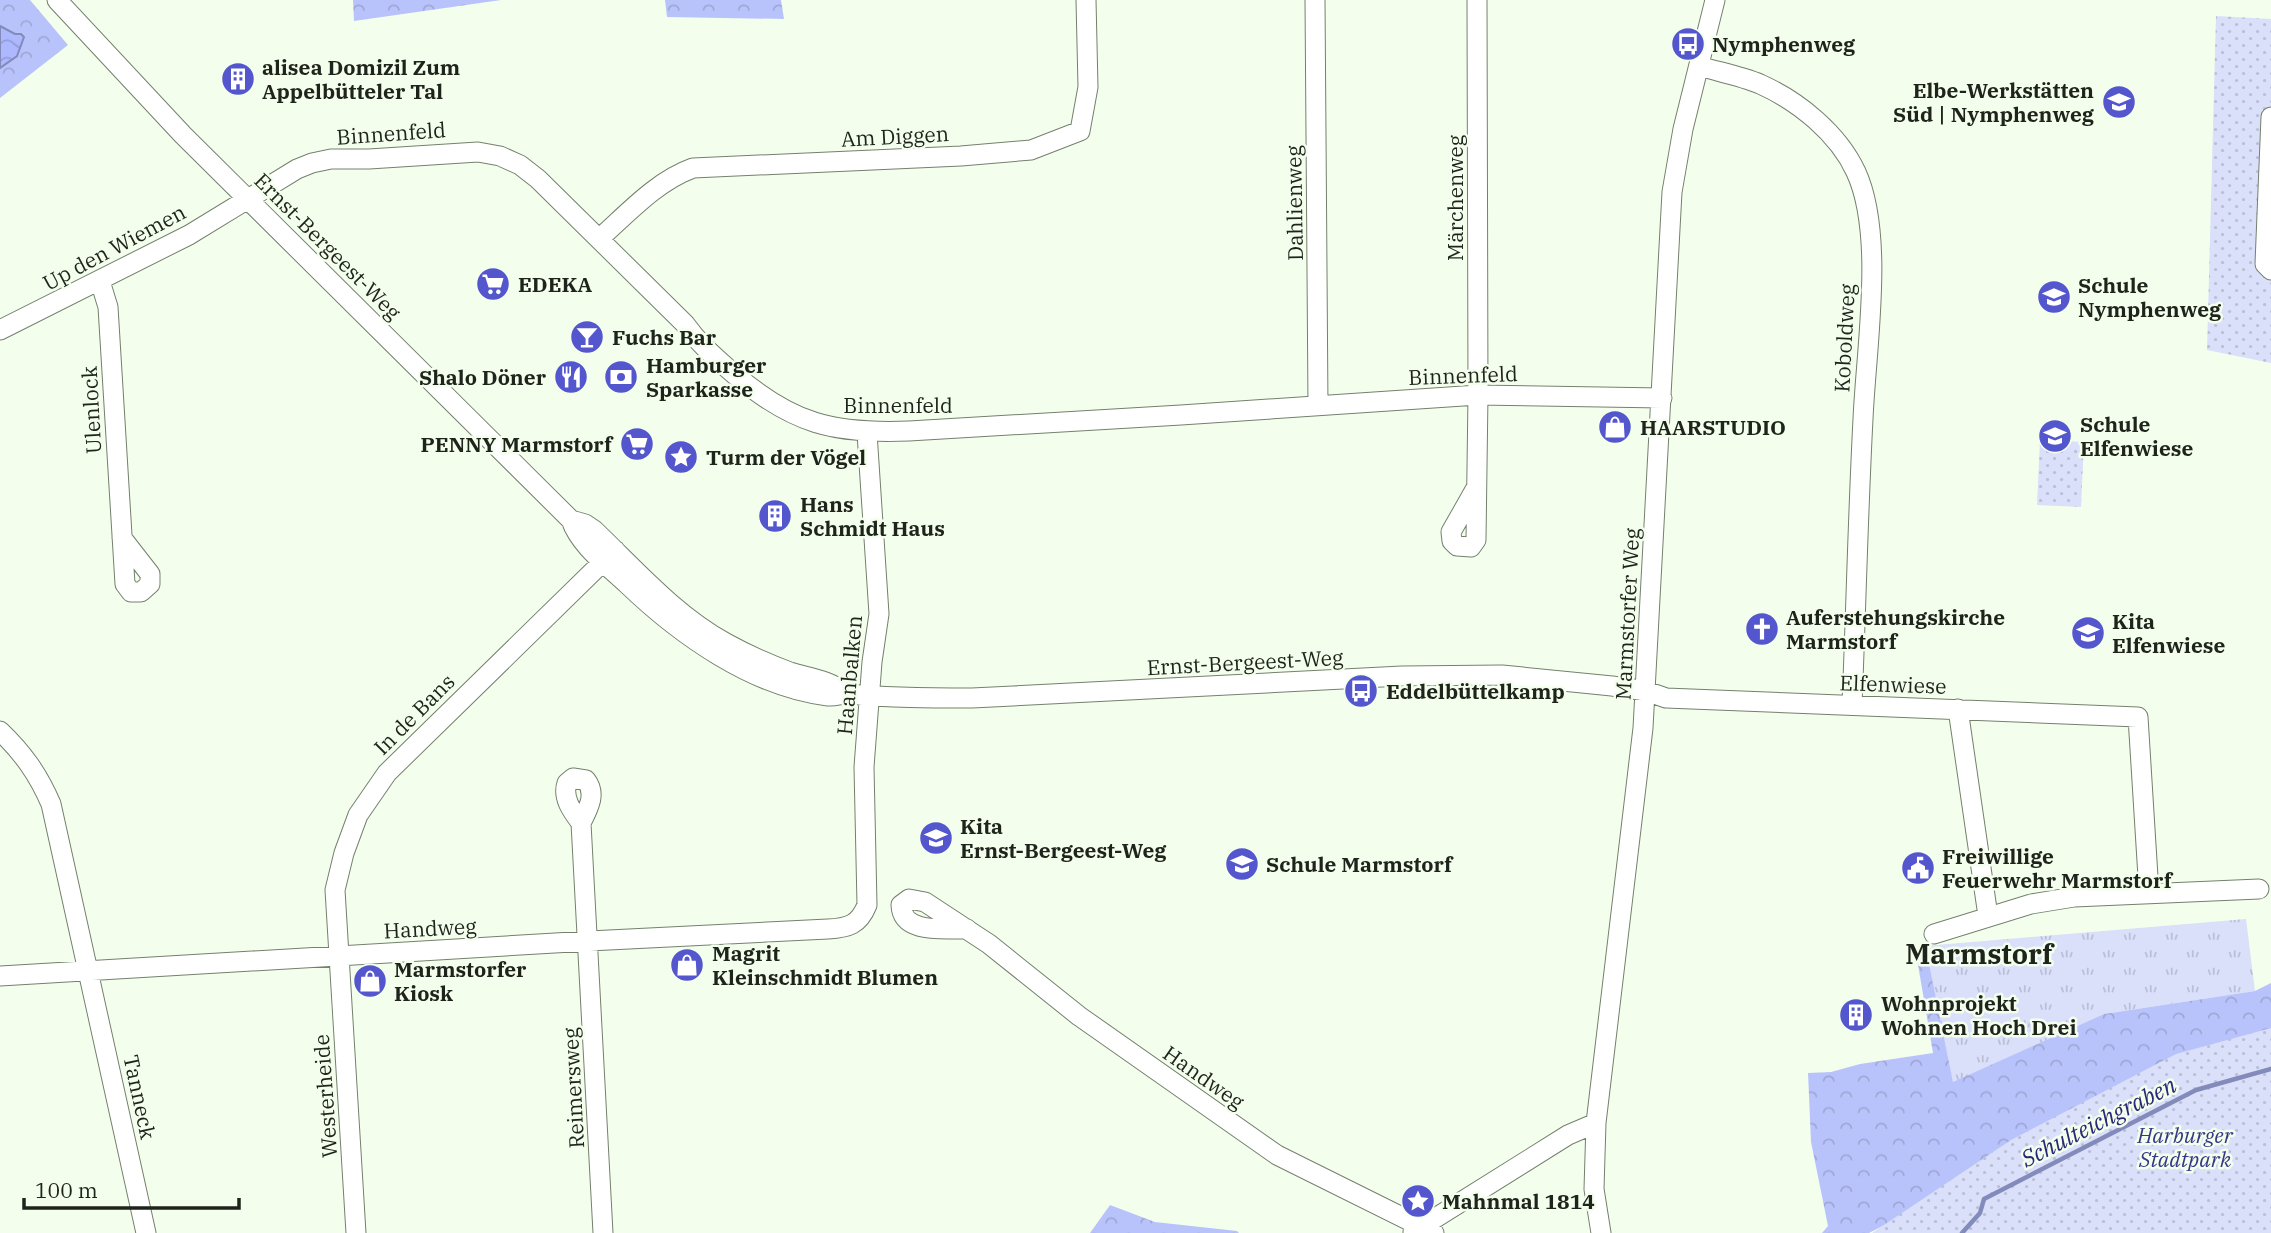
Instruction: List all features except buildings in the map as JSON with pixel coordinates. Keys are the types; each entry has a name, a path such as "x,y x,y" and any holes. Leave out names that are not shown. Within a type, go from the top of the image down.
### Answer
{"street":[{"name":"Ernst-Bergeest-Weg","path":"57,0 183,135 571,520 575,533 609,556 679,629 721,657 795,688 832,697 845,693 972,698 1402,676 1502,675 1646,691"},
{"name":"Am Diggen","path":"600,238 644,198 676,174 693,167 1031,150 1080,131 1088,87 1086,0"},
{"name":"Dahlienweg","path":"1315,0 1318,406"},
{"name":"Märchenweg","path":"1477,0 1478,395"},
{"name":"Marmstorfer Weg","path":"1601,1233 1594,1189 1596,1124 1625,893 1646,691 1672,192 1683,129 1715,0"},
{"name":"Koboldweg","path":"1699,66 1759,84 1786,98 1812,117 1840,148 1855,170 1864,194 1871,236 1870,280 1852,705"},
{"path":"2271,117 2265,264 2271,270"},
{"name":"Binnenfeld","path":"247,199 303,166 322,160 478,152 500,156 520,165 538,179 685,324 699,344 763,398 797,416 833,428 867,433 1478,395 1662,398"},
{"name":"Up den Wiemen","path":"0,330 189,234 247,199"},
{"name":"Ulenlock","path":"100,281 108,307 122,538"},
{"path":"1476,488 1478,395"},
{"name":"Haanbalken","path":"860,919 867,900 863,790 869,696 879,614 867,433"},
{"name":"In de Bans","path":"339,956 335,890 351,833 372,792 430,730 609,556"},
{"name":"Elfenwiese","path":"1646,691 1674,699 2138,718 2149,893"},
{"path":"1958,709 1988,916"},
{"path":"0,731 26,756 51,804 89,970"},
{"name":"Reimersweg","path":"581,823 603,1233"},
{"path":"1934,934 2031,904 2074,897 2259,889"},
{"name":"Handweg","path":"0,976 839,929 860,919"},
{"name":"Handweg","path":"967,929 1083,1019 1277,1155 1423,1231"},
{"name":"Westerheide","path":"339,956 356,1233"},
{"name":"Tanneck","path":"89,970 146,1233"},
{"path":"1423,1231 1568,1135 1596,1124"}],"green space":[{"path":"0,0 30,0 68,45 0,98"},
{"path":"353,0 501,0 354,21"},
{"path":"665,0 781,0 784,19 667,17"},
{"path":"2216,16 2271,19 2271,363 2207,350"},
{"path":"2040,440 2084,442 2081,507 2037,505"},
{"path":"2246,919 2255,991 2104,1014 1953,1083 1925,946"},
{"path":"1926,949 1953,1082 2104,1014 2255,991 2271,983 2271,1036 2003,1164 1869,1233 1822,1233 1828,1226 1811,1142 1808,1073 1831,1072 1860,1064 1933,1053 1916,953"},
{"name":"Harburger Stadtpark","path":"2271,1028 2271,1233 1872,1233 2011,1140 2176,1054"},
{"path":"1110,1205 1155,1222 1239,1233 1090,1233"}],"water":[{"path":"0,26 24,37 17,56 0,68"}],"waterway":[{"name":"Schulteichgraben","path":"1962,1233 1980,1213 1984,1199 2196,1090 2271,1069"}],"place":[{"name":"Nymphenweg","path":"1688,44"},
{"name":"alisea Domizil Zum Appelbütteler Tal","path":"238,79"},
{"name":"Elbe-Werkstätten Süd | Nymphenweg","path":"2119,102"},
{"name":"EDEKA","path":"493,284"},
{"name":"Schule Nymphenweg","path":"2054,297"},
{"name":"Fuchs Bar","path":"587,337"},
{"name":"Shalo Döner","path":"571,377"},
{"name":"Hamburger Sparkasse","path":"621,377"},
{"name":"HAARSTUDIO","path":"1615,427"},
{"name":"Schule Elfenwiese","path":"2055,436"},
{"name":"PENNY Marmstorf","path":"637,444"},
{"name":"Turm der Vögel","path":"681,457"},
{"name":"Hans Schmidt Haus","path":"775,516"},
{"name":"Auferstehungskirche Marmstorf","path":"1762,629"},
{"name":"Kita Elfenwiese","path":"2088,633"},
{"name":"Eddelbüttelkamp","path":"1361,691"},
{"name":"Kita Ernst-Bergeest-Weg","path":"936,838"},
{"name":"Schule Marmstorf","path":"1242,864"},
{"name":"Freiwillige Feuerwehr Marmstorf","path":"1918,868"},
{"name":"Magrit Kleinschmidt Blumen","path":"687,965"},
{"name":"Marmstorfer Kiosk","path":"370,981"},
{"name":"Wohnprojekt Wohnen Hoch Drei","path":"1856,1015"},
{"name":"Mahnmal 1814","path":"1418,1201"}],"district":[{"name":"Marmstorf","path":"1979,953"}]}
